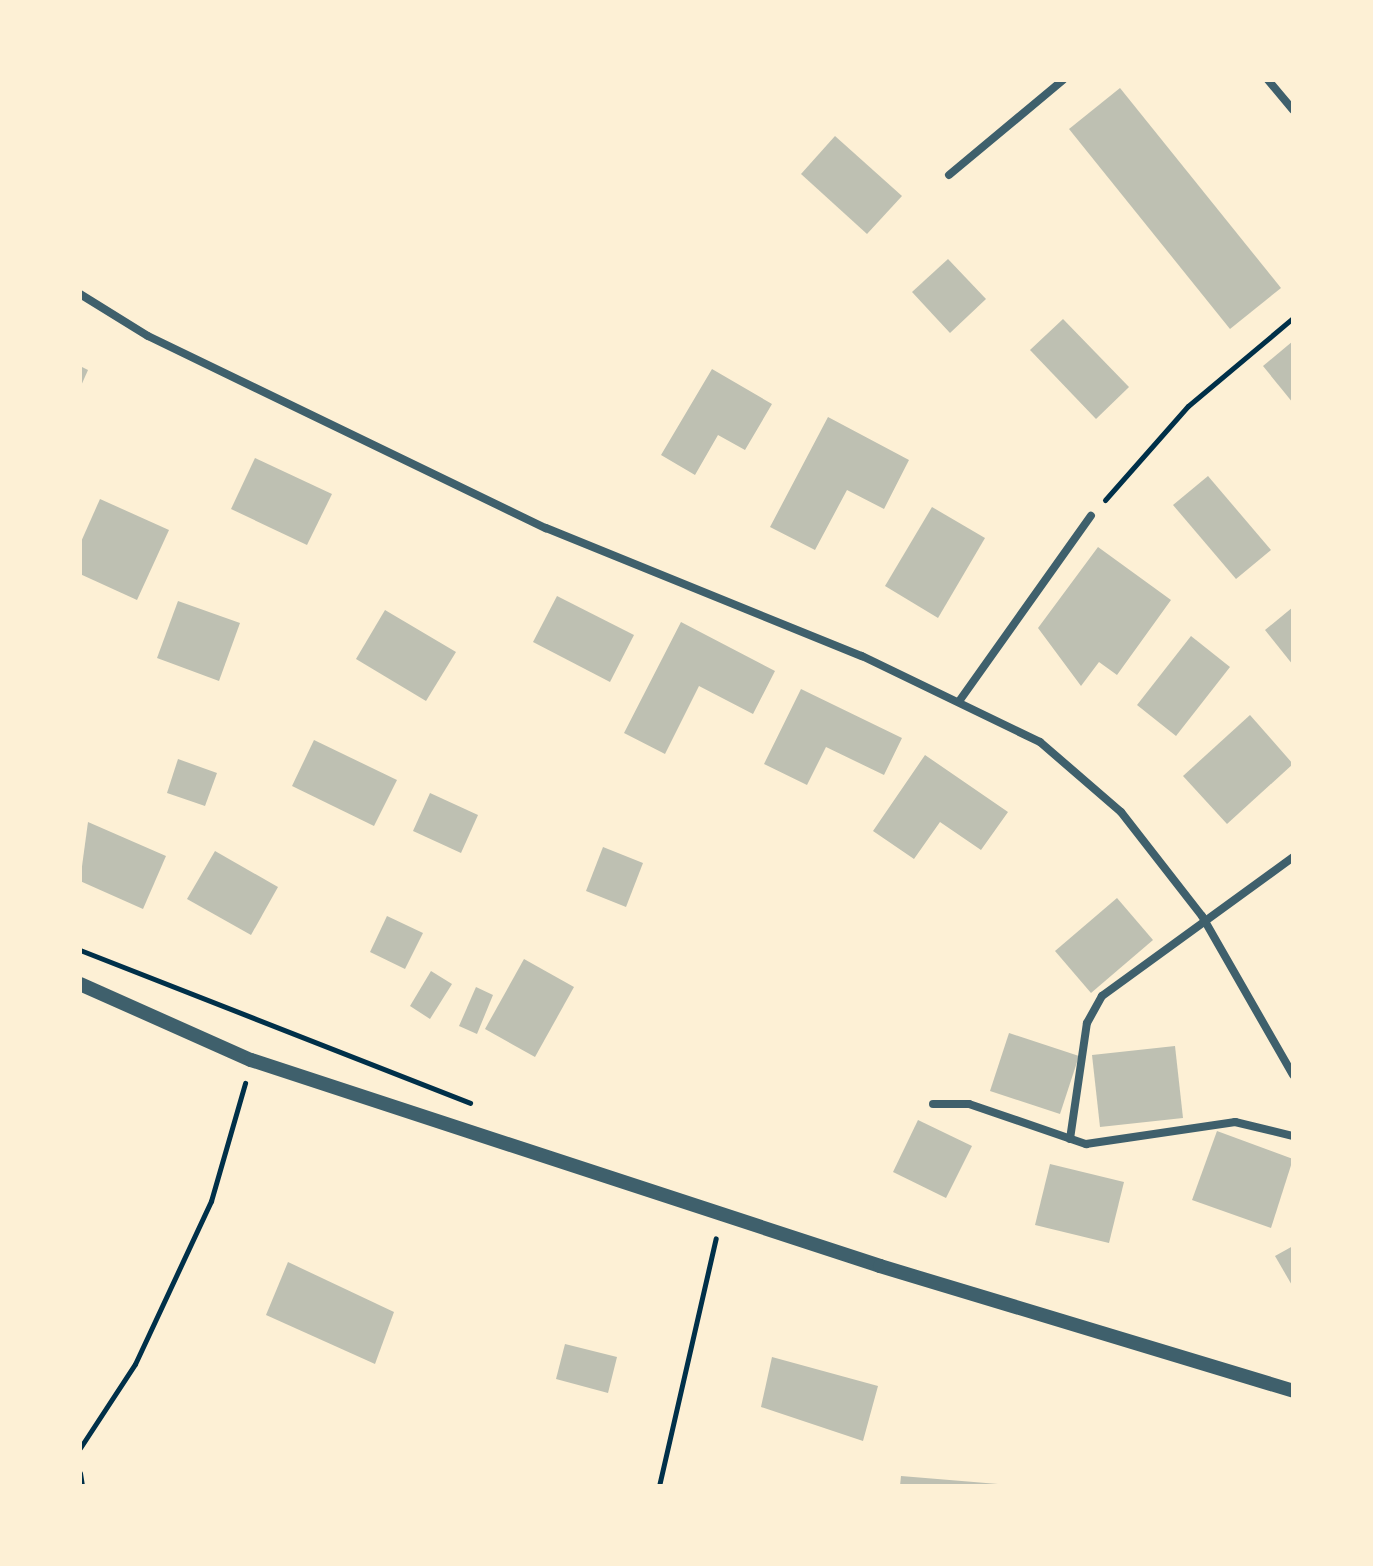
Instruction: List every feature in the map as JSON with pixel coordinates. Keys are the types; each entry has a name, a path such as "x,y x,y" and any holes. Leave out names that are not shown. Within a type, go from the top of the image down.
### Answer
{"street":[{"path":"949,175 1063,80"},
{"path":"1268,80 1293,110"},
{"path":"80,294 148,336 546,528 960,700 1040,742 1121,812 1202,916 1293,1075"},
{"path":"960,700 1091,516"},
{"path":"1070,1139 1087,1023 1102,996 1202,916 1293,857"},
{"path":"80,984 251,1060 722,1214 1293,1391"},
{"path":"933,1104 969,1104 1086,1144 1174,1137 1200,1124 1235,1122 1293,1136"}],"path":[{"path":"1091,516 1188,406 1293,318"},
{"path":"80,950 486,1108"},
{"path":"80,1448 135,1364 211,1201 251,1060"},
{"path":"659,1486 722,1214"},
{"path":"80,1473 82,1486"}],"building":[{"path":"1120,88 1281,288 1230,329 1069,129"},
{"path":"835,136 902,196 867,234 801,174"},
{"path":"948,259 986,299 950,333 912,292"},
{"path":"1063,319 1129,387 1096,419 1030,350"},
{"path":"1293,341 1293,403 1263,366"},
{"path":"80,366 88,370 80,388"},
{"path":"712,369 772,404 745,450 718,435 695,475 661,455"},
{"path":"828,417 909,460 884,509 847,490 815,550 770,527"},
{"path":"255,458 332,494 307,545 231,509"},
{"path":"1208,476 1271,550 1236,579 1173,505"},
{"path":"100,499 169,530 137,600 80,574 80,544"},
{"path":"932,507 985,538 938,618 885,586"},
{"path":"1098,547 1171,600 1117,675 1099,662 1081,686 1038,628"},
{"path":"557,596 634,635 610,682 533,642"},
{"path":"178,601 240,623 219,681 157,658"},
{"path":"1293,607 1293,665 1265,630"},
{"path":"385,610 456,652 426,701 356,659"},
{"path":"681,622 775,671 753,714 699,686 665,754 624,733"},
{"path":"1191,636 1230,667 1176,736 1137,705"},
{"path":"801,689 902,738 884,775 826,747 807,785 764,764"},
{"path":"1250,715 1293,764 1227,824 1183,776"},
{"path":"314,740 397,780 374,826 292,786"},
{"path":"925,755 1008,812 981,850 940,822 914,859 873,831"},
{"path":"178,759 217,773 205,806 167,793"},
{"path":"430,793 478,815 461,853 413,831"},
{"path":"88,822 166,856 143,909 80,881"},
{"path":"603,847 643,863 626,907 586,891"},
{"path":"215,851 278,887 251,935 187,899"},
{"path":"1117,898 1153,940 1091,993 1055,951"},
{"path":"387,916 423,933 405,969 370,952"},
{"path":"524,959 574,987 535,1057 485,1029"},
{"path":"431,971 452,984 430,1019 410,1006"},
{"path":"476,987 493,995 477,1034 459,1026"},
{"path":"1009,1033 1079,1056 1060,1114 990,1091"},
{"path":"1175,1046 1183,1118 1100,1127 1092,1055"},
{"path":"918,1120 972,1146 946,1198 893,1172"},
{"path":"1217,1131 1293,1159 1271,1228 1192,1200"},
{"path":"1050,1164 1124,1182 1109,1243 1035,1225"},
{"path":"1293,1246 1293,1287 1275,1256"},
{"path":"288,1262 394,1312 375,1364 266,1315"},
{"path":"565,1344 617,1357 608,1393 556,1379"},
{"path":"772,1357 878,1386 863,1441 761,1407"},
{"path":"901,1476 998,1484 998,1486 900,1486"}]}
